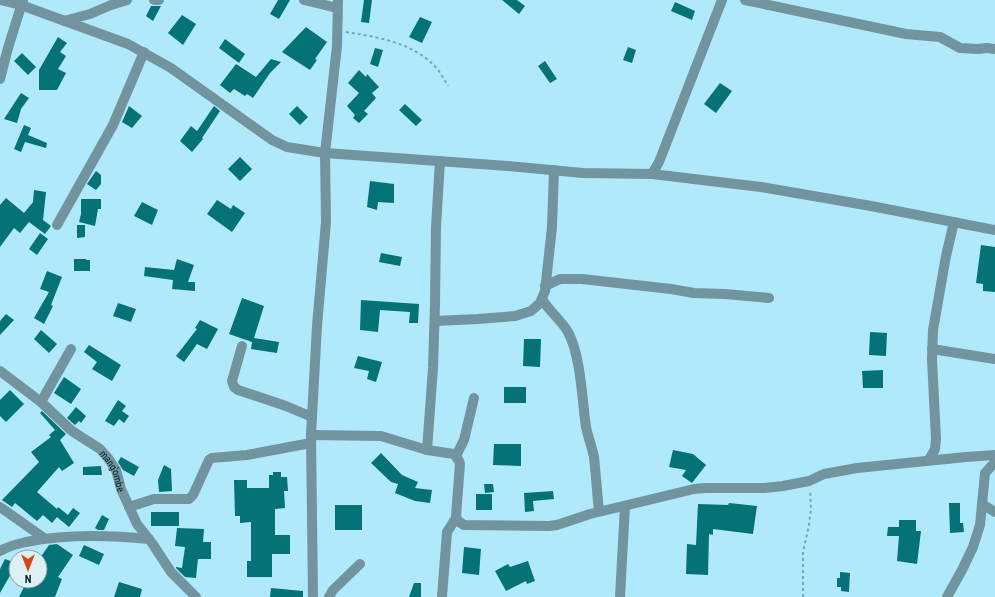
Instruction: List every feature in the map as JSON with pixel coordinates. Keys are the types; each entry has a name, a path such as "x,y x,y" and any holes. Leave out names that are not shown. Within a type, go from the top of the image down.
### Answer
{"street":[{"path":"1,0 22,2 64,21 128,44 144,52 171,68 272,140 287,147 325,153 583,173 652,174 761,187 995,230"},
{"path":"64,21 90,14 127,0"},
{"path":"154,0 159,0"},
{"path":"304,0 338,4 332,93 325,153 326,222 317,326 311,439 313,597"},
{"path":"652,174 659,162 722,0"},
{"path":"744,0 906,34 940,38 960,48 995,49"},
{"path":"0,80 4,51 22,2"},
{"path":"57,225 113,125 144,52"},
{"path":"427,450 435,321 436,227 440,161"},
{"path":"435,321 478,320 515,316 531,311 540,304 545,286 552,227 554,170"},
{"path":"929,460 935,449 936,439 932,349 935,320 954,222"},
{"path":"545,286 560,279 582,279 649,286 694,293 769,298"},
{"path":"542,299 569,333 575,354 582,388 586,429 594,456 599,511"},
{"path":"242,346 232,381 234,387 238,390 286,406 312,417"},
{"path":"41,402 71,349"},
{"path":"932,349 995,358"},
{"name":"mang'ombe","path":"0,371 41,402 72,430 100,449 108,458 116,470 129,507 137,524 171,572 196,597"},
{"path":"456,456 464,440 474,398"},
{"path":"129,507 154,499 189,499 194,495 208,460 212,458 247,455 311,439 381,436 427,450 454,454 460,464 456,518 447,532 442,597"},
{"path":"456,518 464,525 549,526 557,525 599,511 694,489 765,488 783,486 809,481 824,474 842,470 929,460 995,455"},
{"path":"947,597 973,547 980,525 985,473 995,462"},
{"path":"982,504 995,512"},
{"path":"620,597 625,506"},
{"path":"0,507 44,538"},
{"path":"0,551 18,544 44,538 120,536 149,539"},
{"path":"329,597 360,564"}],"path":[{"path":"337,30 378,37 398,43 412,50 428,60 438,70 448,86"},
{"path":"803,597 803,552 810,525 811,508 809,481"}],"building":[{"path":"278,0 290,0 279,19 270,14"},
{"path":"364,0 372,0 369,23 361,22"},
{"path":"502,0 517,0 525,6 519,14"},
{"path":"675,2 695,11 692,20 671,11"},
{"path":"151,6 161,6 153,21 146,16"},
{"path":"182,15 196,24 183,45 168,33"},
{"path":"420,17 432,22 422,43 409,37"},
{"path":"306,27 327,42 315,59 317,60 310,70 282,52"},
{"path":"58,37 67,43 60,52 66,56 58,69 66,73 57,90 39,90 39,70"},
{"path":"225,39 245,54 239,63 219,48"},
{"path":"628,47 636,50 632,63 623,60"},
{"path":"375,48 383,50 378,67 370,64"},
{"path":"22,53 36,67 28,75 14,61"},
{"path":"271,59 281,62 270,73 253,98 247,94 245,96 234,89 230,93 220,85 236,64 256,77"},
{"path":"545,61 557,79 550,83 538,66"},
{"path":"359,70 366,77 367,74 379,87 372,93 376,98 364,111 368,114 359,123 353,118 355,115 347,106 359,93 348,83"},
{"path":"720,83 732,91 716,113 704,104"},
{"path":"21,93 29,98 21,109 17,123 4,119"},
{"path":"405,104 422,120 416,126 399,110"},
{"path":"129,106 142,116 132,128 122,122"},
{"path":"214,106 220,111 202,138 203,139 192,152 180,141 191,126 197,131"},
{"path":"297,106 308,117 300,125 289,114"},
{"path":"24,125 31,128 28,135 47,143 46,148 25,142 21,152 14,149"},
{"path":"240,157 252,169 240,181 228,169"},
{"path":"96,171 101,175 101,184 96,190 87,184"},
{"path":"370,181 394,184 394,203 378,202 377,210 367,207"},
{"path":"34,190 46,192 43,220 51,226 45,234 29,222 20,233 14,228 0,247 0,205 6,198 24,213 33,202"},
{"path":"81,199 101,199 101,209 98,209 95,226 79,222 81,214"},
{"path":"217,200 231,209 233,205 245,213 232,232 207,214"},
{"path":"142,202 158,210 152,225 134,216"},
{"path":"77,225 85,225 85,237 77,238"},
{"path":"40,233 48,239 37,255 29,249"},
{"path":"981,245 995,247 995,292 983,291 983,284 976,283"},
{"path":"381,253 402,257 400,266 379,262"},
{"path":"74,259 90,260 90,271 74,271"},
{"path":"177,259 194,265 188,282 195,282 195,291 172,289 173,280 144,276 145,267 174,270"},
{"path":"47,271 62,277 51,305 53,306 44,324 34,318 49,292 40,289"},
{"path":"242,298 264,306 254,338 279,342 277,353 251,349 252,342 229,334"},
{"path":"361,300 419,304 418,323 409,323 410,312 380,310 378,332 360,330"},
{"path":"118,303 136,309 131,322 113,316"},
{"path":"6,314 14,320 0,335 0,321"},
{"path":"200,320 218,329 207,349 197,344 184,362 176,356 197,329 195,328"},
{"path":"41,330 57,344 49,353 34,339"},
{"path":"870,332 887,333 886,356 869,355"},
{"path":"524,339 541,339 540,367 523,366"},
{"path":"89,345 121,365 112,381 92,369 97,362 84,352"},
{"path":"358,356 382,362 376,382 367,379 369,371 354,368"},
{"path":"883,370 883,388 863,388 862,371"},
{"path":"64,377 81,389 71,404 54,393"},
{"path":"504,387 526,387 526,403 504,403"},
{"path":"10,390 24,404 6,422 0,416 0,400"},
{"path":"118,400 126,406 122,411 129,416 124,423 119,419 114,426 105,421"},
{"path":"76,407 86,416 81,423 79,421 75,425 67,418"},
{"path":"42,411 66,434 60,440 74,463 62,471 59,467 37,492 57,509 58,507 68,515 73,508 80,513 69,527 57,517 52,523 43,515 37,521 15,503 12,507 2,500 39,462 31,452 51,437 49,435 55,430 40,413"},
{"path":"494,444 521,444 521,466 493,465"},
{"path":"673,450 693,454 706,465 692,483 682,476 686,470 669,467"},
{"path":"381,453 402,475 418,482 415,488 432,490 430,503 415,501 395,493 398,484 391,482 371,463"},
{"path":"121,457 139,467 134,476 123,470 118,462"},
{"path":"164,465 171,469 172,491 159,492 158,480"},
{"path":"101,466 102,475 83,475 83,467"},
{"path":"273,472 281,472 281,477 287,477 288,491 284,491 285,508 275,509 275,535 290,535 290,554 272,554 272,577 247,577 247,561 251,561 251,522 240,523 240,516 235,516 234,480 247,480 247,488 269,488 269,475 273,475"},
{"path":"484,484 493,484 494,492 485,493"},
{"path":"553,491 554,499 533,501 534,511 525,512 524,493"},
{"path":"476,494 492,494 492,510 476,510"},
{"path":"729,503 757,506 753,534 713,529 713,535 709,534 708,575 686,574 687,544 696,545 698,504 728,505"},
{"path":"949,503 960,503 960,523 963,523 964,532 950,533"},
{"path":"335,505 362,505 362,530 335,530"},
{"path":"151,512 179,512 179,526 151,526"},
{"path":"102,515 109,519 104,530 98,530 95,528"},
{"path":"899,520 916,520 916,531 921,531 917,564 897,561 899,536 887,536 888,527 899,527"},
{"path":"177,528 204,529 203,542 211,542 211,559 198,559 196,578 185,577 176,568 182,568 185,547 175,546"},
{"path":"57,544 73,555 58,577 62,579 55,597 19,597 23,589 48,589 48,549 46,549 49,545"},
{"path":"84,545 104,554 99,565 79,556"},
{"path":"464,547 481,549 479,575 462,573"},
{"path":"5,559 8,560 8,579 0,593 0,569"},
{"path":"528,561 535,581 527,584 526,581 506,591 495,571 508,564 510,567"},
{"path":"840,572 850,573 849,592 841,591 841,587 837,587 837,578 840,578"},
{"path":"119,582 142,589 140,597 114,597"},
{"path":"414,583 421,583 421,597 409,597"},
{"path":"271,588 303,591 303,597 270,597"}]}
